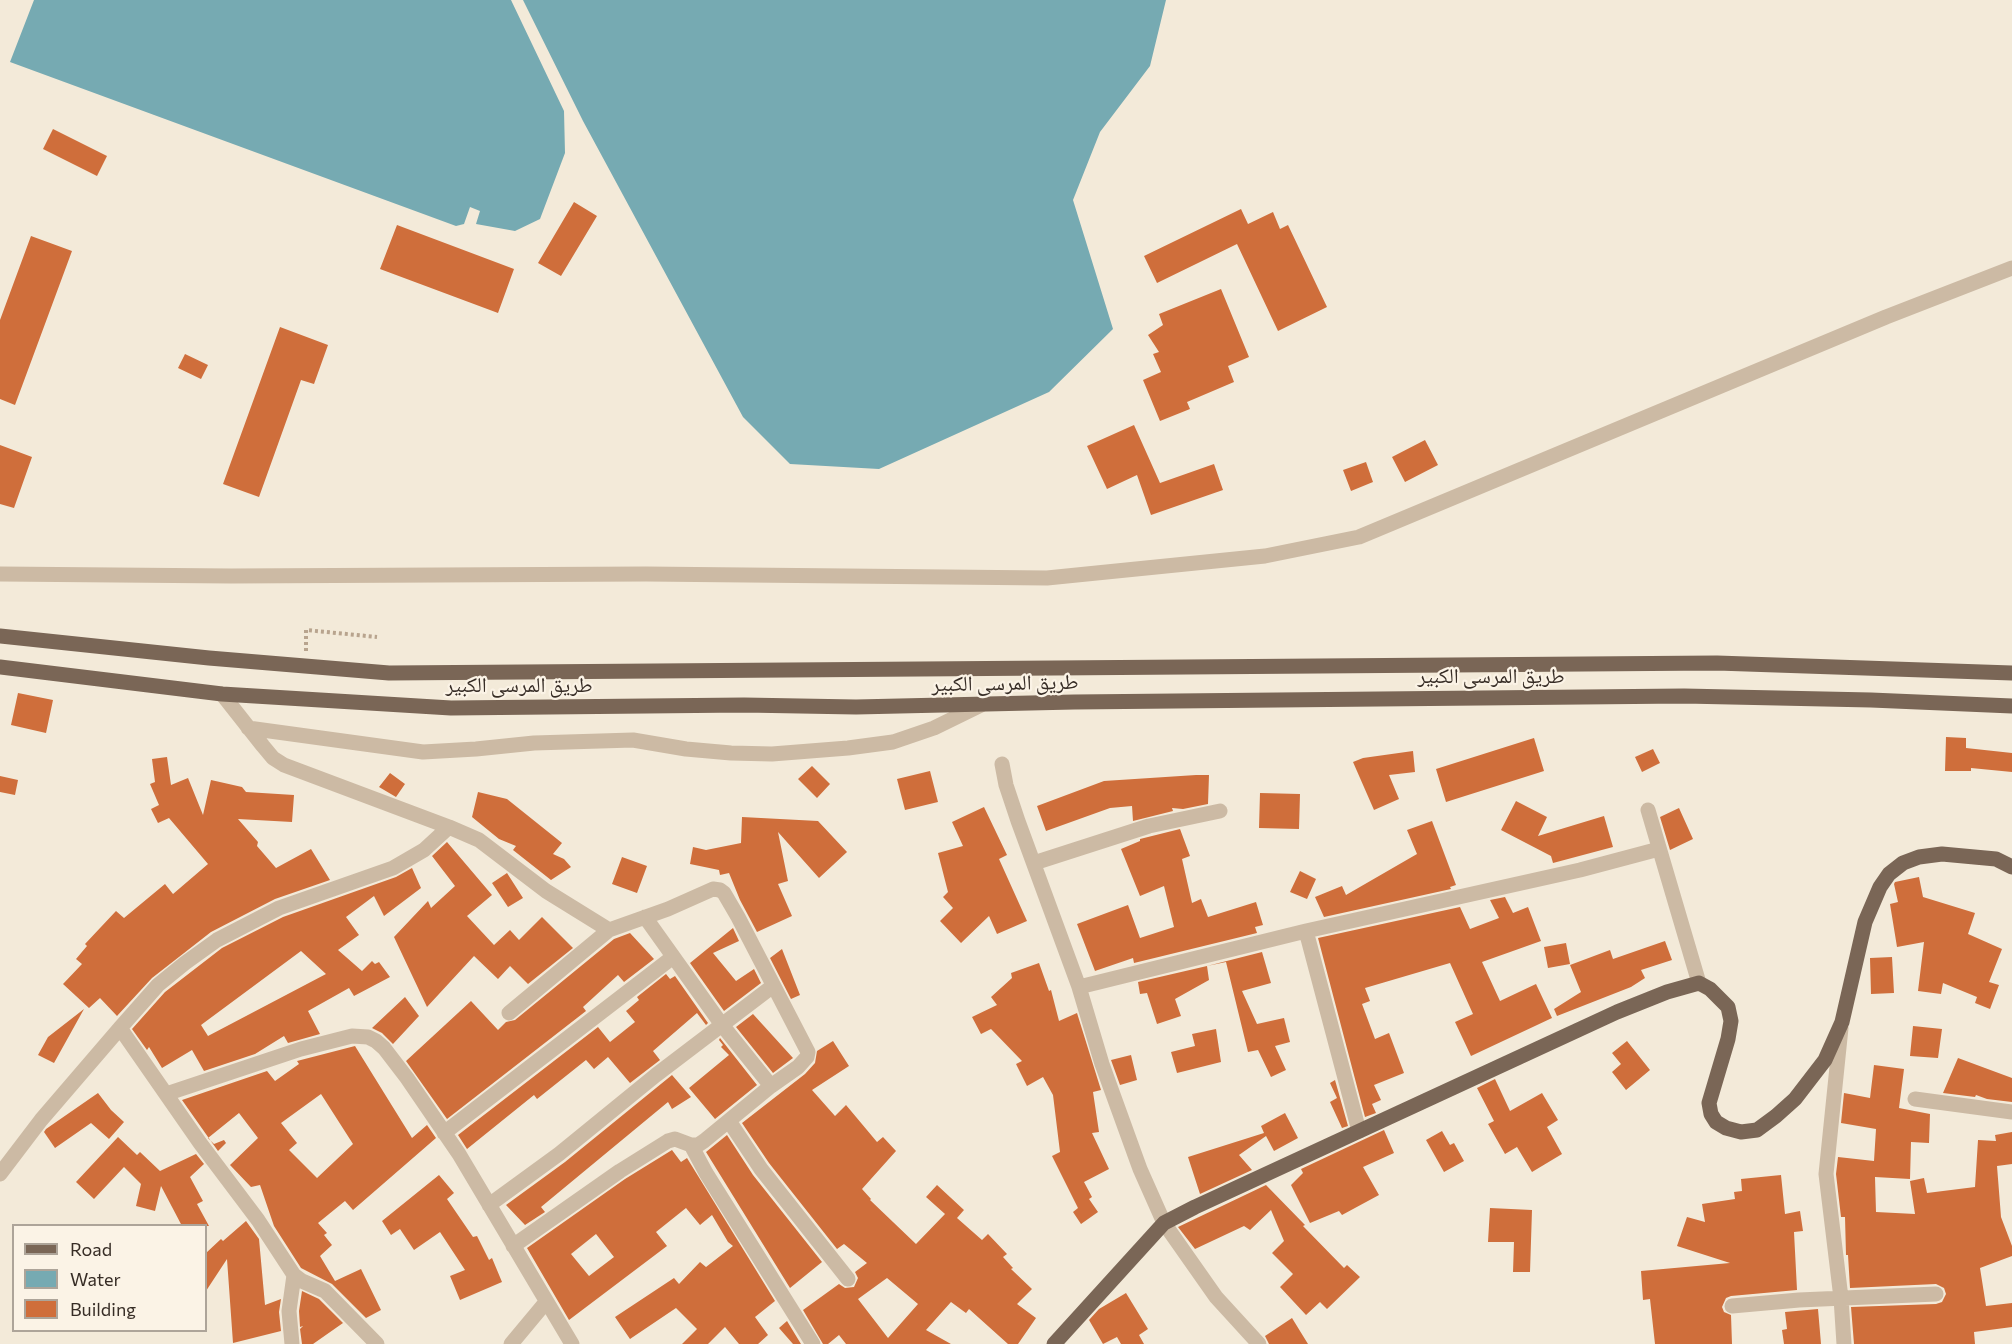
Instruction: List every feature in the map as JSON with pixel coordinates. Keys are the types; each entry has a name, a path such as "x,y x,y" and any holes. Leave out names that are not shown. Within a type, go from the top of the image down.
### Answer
{"main road":[{"name":"طريق المرسى الكبير","path":"0,636 209,658 389,673 1705,663 2012,673"},
{"name":"طريق المرسى الكبير","path":"0,667 222,694 451,708 981,705 1182,700 1684,696 2012,706"},
{"path":"1054,1344 1164,1223 1617,1012 1667,992 1699,983 1710,989 1728,1007 1731,1021 1709,1103 1711,1114 1716,1122 1726,1128 1741,1132 1757,1130 1795,1099 1825,1060 1842,1022 1865,922 1880,887 1889,874 1903,863 1920,857 1942,854 1996,859 2012,867"}],"street":[{"path":"0,574 243,576 646,574 1047,578 1265,556 1359,537 1886,317 2012,268"},
{"path":"222,694 273,758 284,765 479,840 546,891 609,930"},
{"path":"248,728 423,752 534,743 633,740 686,750 772,754 893,742 934,728 981,705"},
{"path":"1002,764 1015,812 1079,987 1102,1064 1140,1169 1164,1223 1216,1297 1259,1344"},
{"path":"1648,810 1699,983"},
{"path":"1034,863 1149,826 1220,811"},
{"path":"0,1174 41,1120 158,985 217,940 279,908 393,868 424,850 449,827"},
{"path":"1079,987 1306,931 1580,870 1659,849"},
{"path":"509,1013 609,930 713,889 724,892 808,1052 805,1060 798,1067 698,1145 675,1139 668,1141 620,1171 513,1246"},
{"path":"645,917 722,1025 771,1086"},
{"path":"1306,931 1359,1131"},
{"path":"444,1132 672,957"},
{"path":"489,1205 559,1154 656,1075 773,986"},
{"path":"1842,1022 1826,1174 1841,1298 1844,1344"},
{"path":"120,1028 200,1143 258,1220 294,1275 325,1291 377,1344"},
{"path":"166,1094 301,1049 352,1036 376,1041 407,1078 444,1132 572,1344"},
{"path":"1915,1099 2012,1112"},
{"path":"729,1121 761,1169 848,1279"},
{"path":"691,1145 717,1191 813,1344"},
{"path":"292,1344 289,1311 294,1275"},
{"path":"1732,1306 1936,1294"},
{"path":"511,1344 546,1302"}],"path":[{"path":"306,630 376,637"}],"water":[{"path":"34,0 511,0 564,111 565,153 540,219 515,231 476,224 480,211 470,207 464,224 456,226 10,62"},
{"path":"523,0 1166,0 1150,66 1100,132 1073,200 1113,329 1049,392 879,469 790,464 743,417 583,121"}],"building":[{"path":"53,129 107,156 97,176 43,149"},
{"path":"574,202 597,216 561,276 538,263"},
{"path":"1241,209 1248,224 1273,212 1280,229 1288,225 1327,307 1278,331 1237,244 1157,283 1144,256"},
{"path":"397,225 514,269 498,313 380,269"},
{"path":"31,236 72,251 15,405 0,399 0,320"},
{"path":"1221,289 1249,357 1228,366 1234,382 1187,402 1190,409 1160,421 1143,380 1161,372 1153,354 1159,352 1148,335 1163,325 1159,314"},
{"path":"280,327 328,345 314,384 301,380 259,497 223,484"},
{"path":"185,354 208,365 201,379 178,368"},
{"path":"1134,425 1160,483 1214,464 1223,490 1151,515 1137,475 1107,489 1087,446"},
{"path":"1425,440 1438,465 1405,482 1392,457"},
{"path":"0,445 32,457 14,508 0,504"},
{"path":"1366,462 1373,482 1351,491 1343,470"},
{"path":"18,693 53,700 46,733 11,725"},
{"path":"1946,737 1966,738 1966,748 2012,753 2012,772 1971,768 1971,771 1945,771"},
{"path":"1534,738 1544,771 1446,802 1436,769"},
{"path":"1653,749 1660,763 1642,772 1635,757"},
{"path":"1413,751 1415,772 1389,775 1399,799 1374,810 1353,762 1363,758"},
{"path":"167,757 171,785 188,778 203,815 211,780 242,787 246,792 294,795 292,822 238,819 276,868 311,849 330,880 275,899 211,932 152,978 117,1016 100,998 89,1008 63,984 82,964 76,959 87,946 85,944 116,911 124,918 165,884 173,894 208,864 169,818 158,823 151,809 159,805 150,784 155,782 152,759"},
{"path":"812,766 830,784 817,798 798,779"},
{"path":"930,771 938,802 905,810 897,779"},
{"path":"390,773 405,784 396,797 379,787"},
{"path":"1209,775 1208,804 1183,809 1172,808 1173,811 1133,821 1132,806 1110,808 1046,831 1037,806 1104,781"},
{"path":"0,776 18,780 15,795 0,792"},
{"path":"478,792 507,799 562,843 553,854 564,859 571,867 551,880 513,850 516,846 499,839 472,817"},
{"path":"1260,793 1300,794 1299,829 1259,828"},
{"path":"1516,801 1547,817 1538,836 1604,816 1613,847 1553,863 1551,856 1501,830"},
{"path":"984,807 1007,855 999,859 1027,921 997,934 989,916 961,943 940,921 953,908 943,897 948,892 938,853 963,846 952,822"},
{"path":"1679,808 1693,839 1670,850 1660,817"},
{"path":"742,817 818,821 847,852 819,878 778,832 788,881 778,884 792,916 757,932 729,873 720,875 719,870 690,864 693,847 706,850 741,843"},
{"path":"1432,821 1456,885 1450,887 1451,889 1324,917 1315,897 1342,886 1346,895 1417,854 1407,830"},
{"path":"1180,829 1190,856 1182,859 1192,903 1201,899 1208,917 1256,902 1263,925 1255,927 1257,933 1134,963 1133,958 1095,971 1077,924 1128,905 1140,938 1174,927 1164,886 1140,896 1121,849 1140,839"},
{"path":"447,842 492,895 467,916 494,945 510,930 519,940 542,917 573,948 528,984 510,966 498,979 474,956 427,1007 394,937 428,901 431,908 455,886 432,856"},
{"path":"622,857 647,866 637,893 612,884"},
{"path":"412,868 421,888 384,916 374,896 346,917 359,935 338,950 362,971 372,961 375,964 379,962 390,977 354,996 349,988 308,1011 320,1034 288,1043 284,1036 255,1054 204,1071 192,1050 162,1068 149,1047 147,1050 132,1029 165,992 222,948 283,917 396,877","holes":["301,951 326,974 208,1036 201,1025"]},
{"path":"1300,871 1316,879 1307,899 1290,892"},
{"path":"507,873 523,898 508,907 492,883"},
{"path":"1919,877 1923,897 1975,913 1968,934 2002,949 1989,982 1999,985 1990,1009 1975,1003 1977,997 1943,983 1941,994 1918,991 1924,942 1897,947 1890,904 1898,902 1895,882"},
{"path":"1505,897 1513,913 1528,907 1541,941 1482,962 1500,1001 1536,984 1552,1018 1471,1056 1455,1022 1473,1014 1450,963 1365,988 1370,1001 1362,1004 1375,1039 1389,1033 1404,1073 1374,1085 1381,1100 1372,1104 1376,1113 1365,1117 1318,938 1460,907 1470,929 1499,918 1490,900"},
{"path":"733,928 739,941 713,953 736,981 754,969 761,983 724,1011 690,963"},
{"path":"630,933 654,959 624,982 618,975 583,1007 586,1011 447,1119 406,1061 471,1001 498,1030 506,1022 515,1020 614,939"},
{"path":"1665,941 1672,960 1641,970 1645,978 1631,987 1557,1016 1554,1009 1581,992 1570,965 1610,950 1613,959"},
{"path":"1566,943 1570,964 1548,968 1544,947"},
{"path":"782,949 800,995 791,999 770,958"},
{"path":"1262,952 1271,983 1242,991 1257,1024 1284,1018 1290,1042 1275,1046 1286,1070 1271,1077 1258,1050 1248,1052 1226,962 1207,966"},
{"path":"1892,957 1894,993 1871,994 1870,958"},
{"path":"1039,963 1049,991 1051,990 1059,1021 1077,1013 1101,1090 1093,1092 1099,1132 1092,1133 1109,1169 1084,1182 1092,1197 1089,1199 1098,1212 1081,1224 1073,1212 1078,1208 1052,1156 1060,1152 1053,1095 1043,1077 1027,1086 1016,1064 1022,1061 991,1029 981,1034 972,1017 997,1005 991,997 1012,978 1011,973"},
{"path":"1207,966 1209,980 1175,999 1181,1016 1157,1024 1147,993 1140,994 1138,982"},
{"path":"666,974 670,979 675,976 708,1023 706,1025 697,1013 653,1051 660,1060 630,1083 608,1057 594,1069 586,1060 537,1099 534,1095 467,1149 458,1135 598,1027 610,1042 635,1022 626,1011 639,1000 637,997"},
{"path":"405,997 419,1016 393,1044 382,1033 372,1028"},
{"path":"84,1009 54,1063 38,1055 48,1037"},
{"path":"753,1014 793,1058 773,1073 736,1027"},
{"path":"1913,1026 1942,1029 1938,1058 1910,1056"},
{"path":"1216,1029 1221,1062 1177,1073 1171,1052 1195,1046 1192,1034"},
{"path":"720,1038 757,1085 715,1119 689,1088 729,1055 721,1047 723,1045"},
{"path":"833,1041 849,1066 812,1090 835,1116 846,1105 877,1142 883,1137 896,1151 862,1189 870,1200 916,1244 945,1214 926,1197 937,1185 964,1210 957,1218 982,1240 988,1234 1007,1254 1003,1257 1013,1268 1011,1269 1032,1289 1017,1304 1036,1318 1018,1344 1008,1344 969,1309 966,1313 951,1302 926,1330 951,1344 846,1344 839,1335 828,1344 823,1344 803,1310 839,1284 845,1288 854,1287 858,1278 855,1272 867,1263 844,1244 837,1249 769,1163 742,1123 805,1074 815,1063 817,1051","holes":["887,1278 918,1304 888,1338 858,1299"]},
{"path":"1627,1041 1650,1070 1626,1090 1612,1072 1621,1064 1612,1053"},
{"path":"355,1046 412,1138 427,1125 436,1138 353,1210 345,1201 318,1223 327,1233 324,1235 332,1245 320,1256 335,1281 361,1269 381,1310 366,1318 332,1284 301,1268 274,1226 260,1185 251,1187 230,1165 258,1138 239,1113 208,1138 182,1100 267,1071 275,1081 299,1064 297,1061","holes":["321,1094 353,1144 317,1178 289,1150 297,1143 281,1123"]},
{"path":"1131,1055 1137,1080 1120,1085 1111,1060"},
{"path":"1958,1058 2012,1078 2012,1102 1987,1099 1976,1095 1975,1097 1943,1093"},
{"path":"1874,1065 1904,1069 1899,1108 1930,1114 1929,1143 1911,1142 1910,1179 1875,1177 1876,1212 1915,1214 1910,1181 1924,1178 1927,1193 1975,1187 1978,1140 1996,1141 1995,1135 2012,1132 2012,1164 1997,1166 2001,1217 2012,1246 2012,1256 1980,1268 1986,1306 2012,1303 2012,1327 1974,1332 1975,1344 1854,1344 1851,1307 1936,1304 1942,1302 1946,1294 1944,1288 1936,1284 1850,1288 1845,1217 1841,1217 1836,1174 1838,1157 1874,1161 1876,1129 1841,1123 1844,1093 1870,1098"},
{"path":"672,1075 691,1097 672,1109 668,1102 541,1207 545,1212 525,1225 506,1205 565,1162"},
{"path":"1495,1079 1510,1111 1542,1093 1558,1120 1547,1127 1562,1154 1532,1172 1517,1147 1505,1154 1488,1124 1494,1121 1477,1088"},
{"path":"1335,1080 1348,1126 1342,1128 1330,1102 1337,1098 1330,1083"},
{"path":"98,1093 124,1122 109,1139 91,1123 55,1148 44,1132 46,1129"},
{"path":"1285,1113 1298,1138 1274,1151 1266,1136 1239,1155 1252,1170 1200,1194 1188,1157 1264,1133 1261,1126"},
{"path":"1384,1130 1394,1153 1363,1167 1379,1195 1342,1215 1339,1211 1310,1223 1291,1185 1303,1173 1301,1169"},
{"path":"1442,1131 1450,1145 1454,1143 1464,1161 1444,1172 1426,1140"},
{"path":"727,1135 753,1175 822,1262 790,1288 706,1152"},
{"path":"118,1137 137,1155 140,1152 160,1171 196,1154 204,1164 190,1177 203,1201 197,1204 209,1226 207,1224 181,1224 161,1186 155,1211 136,1206 141,1184 124,1167 94,1199 76,1182"},
{"path":"210,1140 214,1144 224,1140 226,1143 218,1151"},
{"path":"672,1150 681,1162 687,1158 775,1301 755,1317 768,1335 758,1344 739,1344 725,1327 708,1344 682,1344 697,1329 676,1308 630,1339 615,1317 674,1278 679,1284 700,1262 706,1267 733,1246 728,1242 712,1215 700,1225 686,1208 656,1232 667,1246 569,1320 527,1248 625,1179","holes":["596,1234 614,1257 589,1276 571,1254"]},
{"path":"439,1175 454,1193 447,1199 473,1237 477,1236 489,1260 492,1258 502,1282 460,1300 450,1276 465,1270 440,1232 414,1250 400,1229 391,1235 382,1221"},
{"path":"1781,1175 1785,1214 1800,1211 1803,1231 1794,1232 1797,1290 1726,1298 1722,1307 1724,1312 1731,1315 1732,1344 1655,1344 1650,1299 1643,1300 1641,1271 1730,1263 1677,1246 1687,1217 1705,1222 1702,1204 1735,1199 1734,1192 1742,1191 1741,1179"},
{"path":"1266,1185 1344,1268 1347,1265 1360,1277 1327,1309 1320,1302 1306,1315 1280,1287 1293,1274 1272,1253 1284,1241 1271,1210 1250,1230 1244,1226 1195,1249 1178,1227"},
{"path":"1490,1208 1532,1210 1530,1272 1513,1272 1514,1242 1488,1242"},
{"path":"246,1221 259,1239 265,1305 281,1299 279,1312 281,1331 233,1343 227,1259 207,1289 207,1252 221,1239 223,1241"},
{"path":"302,1291 319,1299 343,1323 313,1344 302,1344 300,1329 303,1326 300,1327 299,1311"},
{"path":"1126,1293 1148,1329 1139,1335 1144,1344 1121,1344 1117,1337 1103,1344 1089,1320 1099,1309"},
{"path":"1818,1309 1821,1344 1784,1344 1782,1330 1787,1329 1785,1312"},
{"path":"1292,1318 1308,1344 1269,1344 1265,1336"},
{"path":"787,1321 801,1344 793,1344 779,1328"}]}
